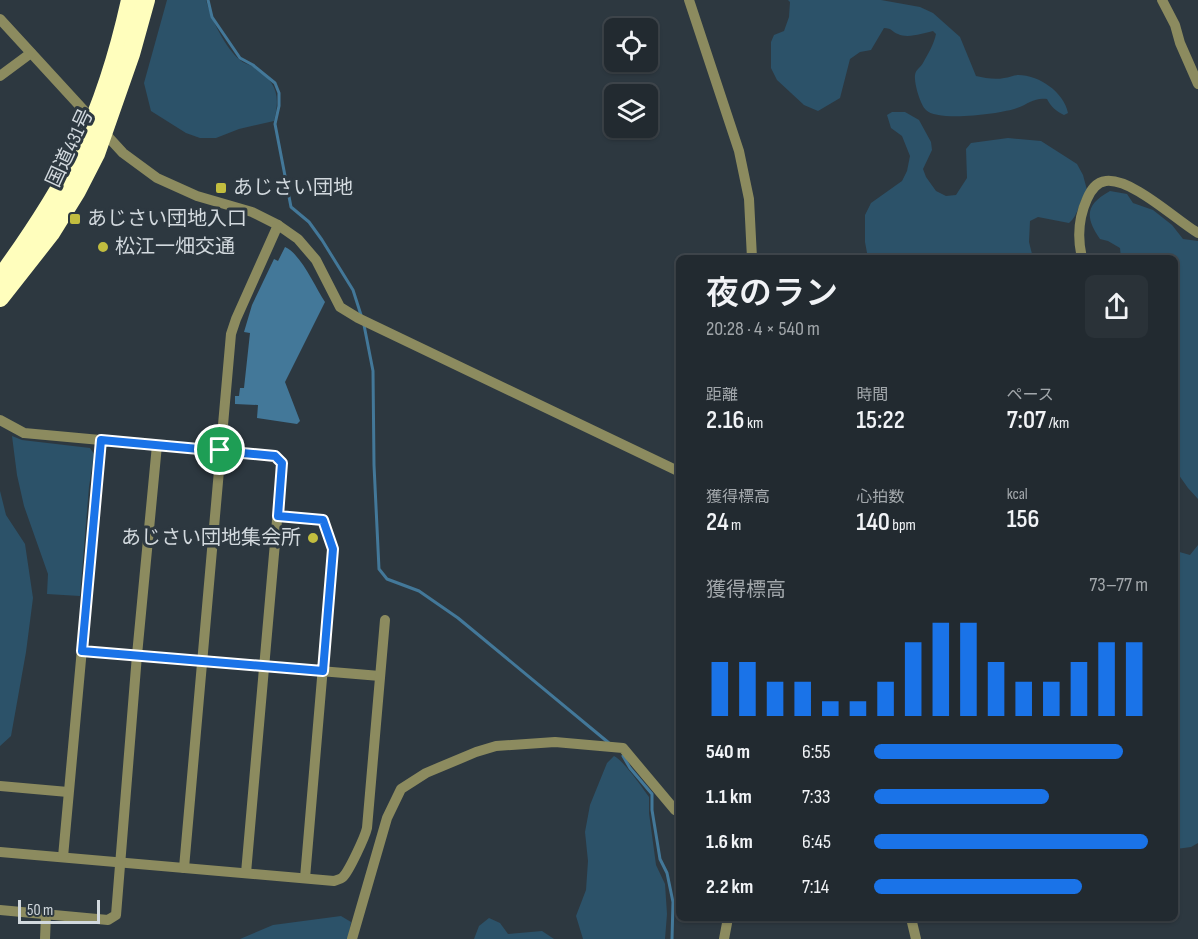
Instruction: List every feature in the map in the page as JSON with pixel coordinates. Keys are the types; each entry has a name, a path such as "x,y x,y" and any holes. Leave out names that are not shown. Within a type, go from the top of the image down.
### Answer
{"highway":[{"name":"国道431号","path":"0,278 37,225 99,127 106,84 130,0"},
{"name":"国道431号","path":"0,298 51,232 77,191 99,127 131,54 146,0"}],"street":[{"path":"689,0 739,151 749,199 752,255"},
{"path":"1162,0 1175,25 1180,43 1198,84"},
{"path":"0,19 123,153 157,178 197,196 252,212 278,225 298,239 316,260 340,307 357,318 676,470"},
{"path":"0,76 31,53"},
{"path":"1081,255 1078,228 1082,210 1094,186 1105,181 1113,181 1140,192 1198,233"},
{"path":"184,868 231,334 278,225"},
{"path":"0,420 24,433 275,456 282,463 246,873"},
{"path":"63,857 101,440"},
{"path":"0,910 108,920 116,915 157,445"},
{"path":"278,516 323,520 333,549 305,878"},
{"path":"0,852 334,881 343,877 366,834 385,620"},
{"path":"82,651 380,676"},
{"path":"352,939 387,818 401,789 426,773 476,752 496,746 555,742 619,748 629,753 654,786 676,808"},
{"path":"0,786 68,792"},
{"path":"45,939 46,915"},
{"path":"724,939 727,921"},
{"path":"912,921 916,939"}],"shaded area":[{"path":"167,0 206,0 215,24 229,48 241,61 267,77 275,89 277,103 274,121 239,129 216,138 200,138 186,133 151,111 144,83"},
{"path":"788,0 881,0 920,7 933,13 960,37 976,76 997,79 1018,75 1042,81 1061,98 1068,113 1064,115 1052,107 1047,99 1043,99 1017,108 984,114 943,116 932,114 922,103 916,88 915,75 929,53 936,34 933,31 906,36 884,28 871,50 860,52 850,59 840,98 818,111 804,105 777,80 771,68 771,42 774,35 784,31 789,17 790,2"},
{"path":"892,112 905,112 919,120 931,142 932,150 923,169 936,191 946,196 956,195 967,178 966,149 971,143 1008,138 1041,141 1077,164 1087,190 1075,216 1069,223 1038,217 1030,221 1029,242 1032,255 867,255 865,215 871,203 902,181 910,156 902,136 891,128 887,115"},
{"path":"1110,191 1127,194 1133,203 1153,210 1172,225 1183,239 1198,241 1198,499 1178,474 1178,255 1121,255 1120,248 1100,239 1092,224 1090,212 1102,196"},
{"path":"285,247 297,256 325,302 285,382 300,421 297,424 257,418 258,405 235,404 235,396 239,396 240,388 244,388 250,333 244,332 252,305 274,259 278,261"},
{"path":"12,436 22,440 90,448 94,454 80,596 47,594 48,574 24,506"},
{"path":"0,491 6,515 25,544 33,598 11,736 0,746"},
{"path":"1198,545 1198,843 1191,847 1178,849 1178,552 1190,555"},
{"path":"614,756 627,768 649,797 656,865 665,884 667,914 665,939 583,939 576,916 586,890 588,861 585,832 590,805 607,763"},
{"path":"341,916 351,922 348,939 240,939 273,925"},
{"path":"489,918 500,923 508,934 542,931 554,939 474,939 479,926"}],"waterway":[{"path":"208,0 212,17 240,58 253,65 275,83 279,93 275,124 291,207 309,222 322,240 353,290 361,315"},
{"path":"364,325 373,371 374,465 379,569 387,579 419,591 458,618 609,743"},
{"path":"623,756 652,794 652,810 660,859 667,873 673,902 672,939"}],"place":[{"name":"あじさい団地","path":"221,188"},
{"name":"あじさい団地入口","path":"75,219"},
{"name":"松江一畑交通","path":"103,247"},
{"name":"あじさい団地集会所","path":"313,538"}],"route":[{"path":"101,440 220,450 275,456 282,463 278,516 323,520 333,549 323,671 82,651 101,440"}]}
